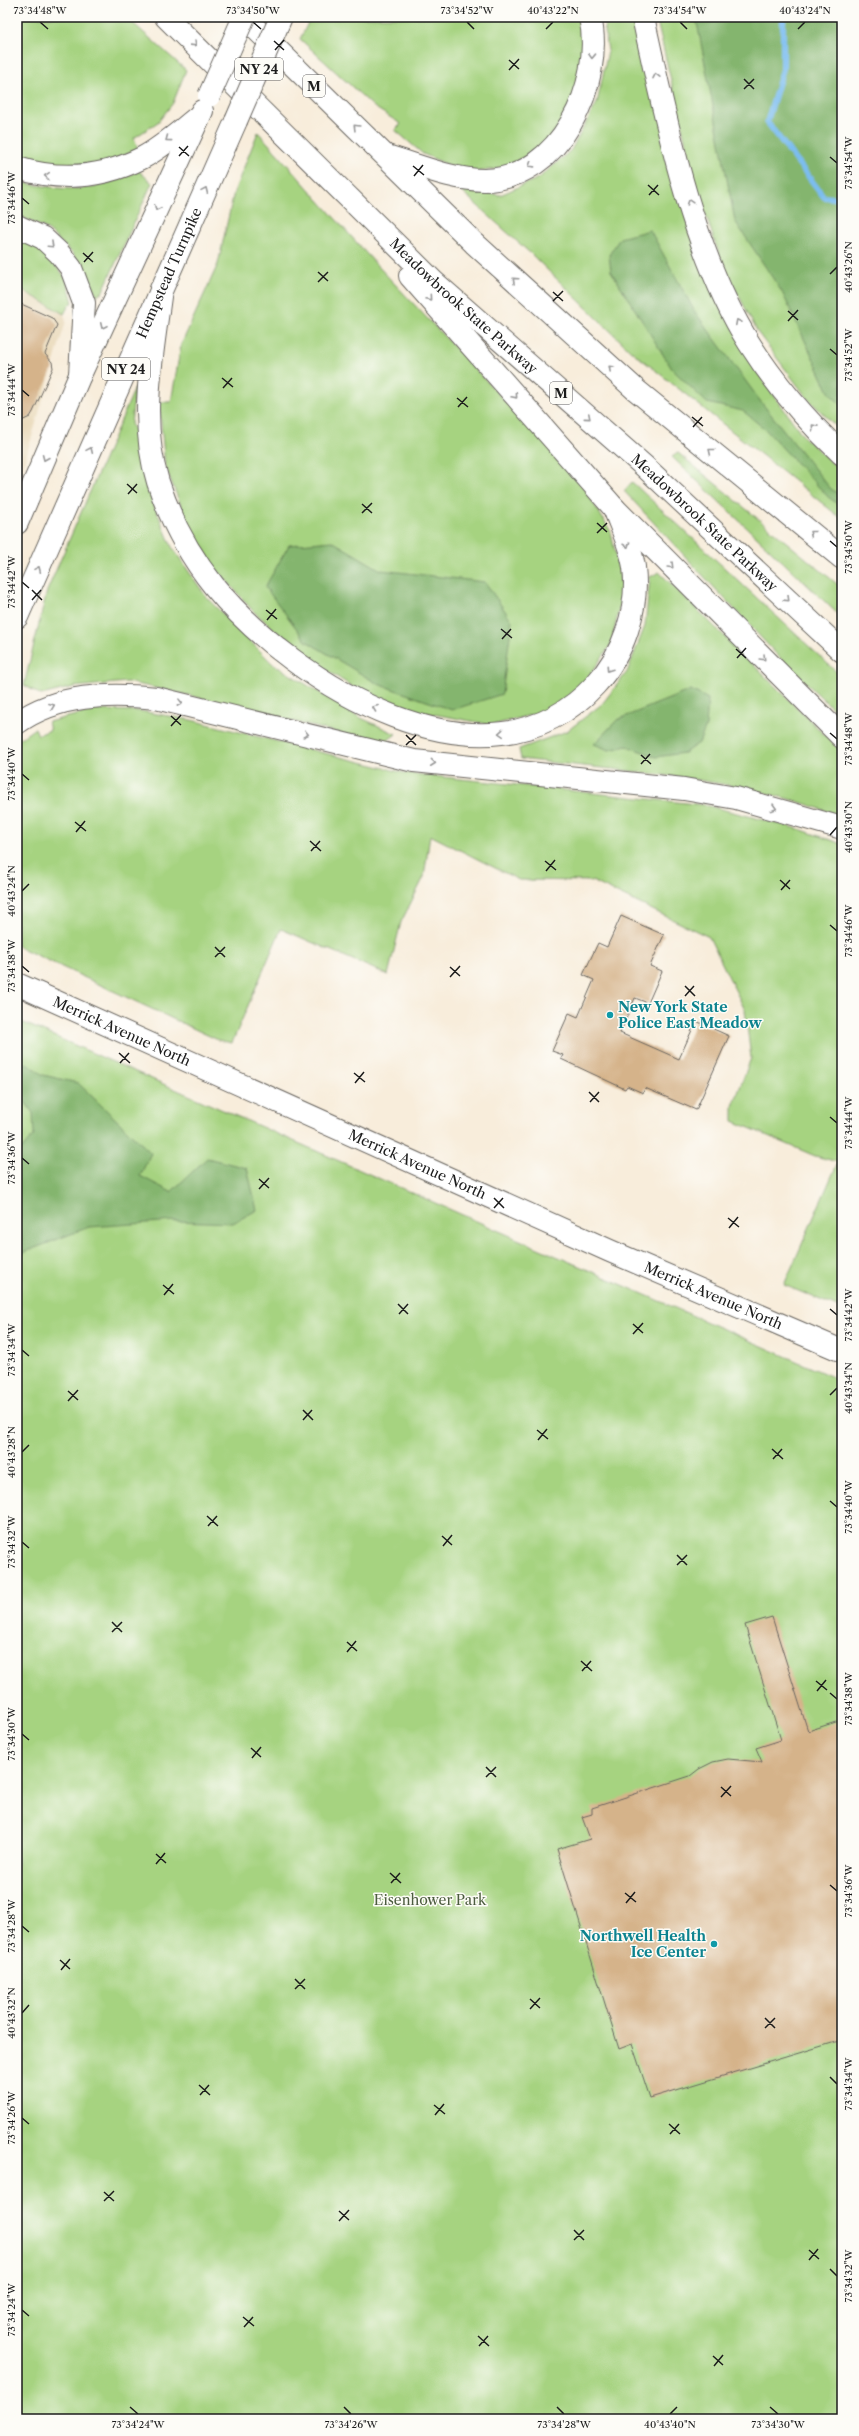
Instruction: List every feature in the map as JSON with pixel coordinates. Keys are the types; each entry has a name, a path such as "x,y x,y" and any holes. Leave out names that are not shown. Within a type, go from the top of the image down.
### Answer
{"main road":[{"name":"Meadowbrook State Parkway","path":"166,17 434,282 644,466 842,651"},
{"name":"NY 24","path":"17,523 80,375 200,116 244,17"},
{"name":"M","path":"244,17 474,243 636,390 842,558"},
{"name":"Hempstead Turnpike","path":"17,617 281,17"},
{"path":"383,155 456,177 485,180 505,177 524,170 538,161 557,143 579,108 591,69 593,30 590,17"},
{"path":"643,17 676,158 701,236 722,290 749,343 779,386 816,429 842,454"},
{"path":"17,168 42,176 72,177 100,173 143,158 200,116"},
{"path":"283,132 614,508 842,737"},
{"path":"17,226 43,238 59,253 71,268 84,303 80,375"},
{"path":"161,289 148,393 148,432 158,481 178,530 213,585 248,623 312,675 362,703 420,726 474,735 518,732 550,720 567,711 585,697 607,672 617,656 629,625 635,596 633,564 614,508"},
{"path":"17,723 37,712 78,698 128,695 156,698 414,761 684,789 736,798 842,828"},
{"name":"Merrick Avenue North","path":"17,984 532,1216 842,1351"}],"shaded area":[{"path":"17,287 64,314 66,321 17,487"}],"green space":[{"path":"17,17 126,17 186,70 173,103 158,122 134,138 138,149 103,165 53,169 17,159"},
{"path":"311,17 582,17 584,60 573,105 548,141 511,167 467,173 423,154 395,130 401,124 374,107 300,39"},
{"path":"603,17 635,17 752,365 804,437 842,472 842,519 630,350 530,253 459,189 500,195 539,178 571,150 597,103 608,51"},
{"path":"656,17 842,17 842,432 808,399 758,333 722,263 696,186"},
{"path":"696,17 842,17 842,405 830,394 782,292 735,221"},
{"path":"258,132 374,262 578,478 611,532 623,592 611,644 584,684 549,710 493,725 411,710 359,691 306,657 253,611 213,565 186,518 165,466 159,402 171,402 181,345 218,264 234,192"},
{"path":"139,171 152,183 102,293 97,295 73,254 47,229 17,215 17,179 26,183 70,189 93,187 114,181"},
{"path":"650,230 695,312 761,402 830,488 842,497 842,507 828,497 766,430 743,411 707,403 672,369 611,271 609,255 620,238"},
{"path":"17,237 42,250 66,278 73,302 69,305 64,314 17,287"},
{"path":"135,388 131,424 139,436 148,491 172,547 207,598 273,664 359,717 396,734 383,744 188,695 127,682 74,687 41,695 24,685 47,591"},
{"path":"677,452 842,588 842,618 672,457"},
{"path":"632,482 842,677 842,717 781,659 624,491"},
{"path":"332,541 381,570 485,582 512,621 502,694 452,710 378,684 306,641 265,587 289,545"},
{"path":"659,572 842,752 842,817 765,793 725,784 521,759 519,749 567,731 602,704 627,672 645,626 650,577"},
{"path":"691,690 708,699 706,726 699,743 684,753 656,757 627,746 609,750 594,744 617,720"},
{"path":"96,710 140,711 191,720 405,773 705,805 799,829 842,844 842,1309 784,1285 838,1162 815,1156 733,1121 733,1106 751,1058 745,1010 709,937 592,881 519,880 430,835 424,877 401,922 388,975 281,929 232,1043 218,1040 17,946 17,741 35,728 38,735 50,730 48,722"},
{"name":"Eisenhower Park","path":"17,1020 842,1381 842,2419 17,2419"},
{"path":"27,1063 43,1075 78,1083 151,1153 140,1176 171,1192 207,1158 247,1168 257,1210 233,1223 175,1221 89,1227 17,1255 17,1154 34,1135 33,1113 17,1091 17,1068"}],"building":[{"path":"17,302 52,318 57,325 45,354 52,362 53,368 30,417 17,423"},
{"name":"New York State Police East Meadow","path":"621,916 664,935 650,966 662,971 648,1003 635,998 620,1033 679,1059 696,1021 729,1036 696,1110 645,1088 643,1093 627,1086 625,1089 561,1059 563,1055 552,1051 569,1013 578,1017 594,980 583,975 598,943 607,947"},
{"name":"Northwell Health Ice Center","path":"772,1617 808,1731 842,1720 842,2040 650,2098 632,2044 619,2049 557,1849 590,1839 582,1817 592,1814 592,1808 690,1776 699,1769 713,1762 728,1759 762,1762 756,1748 781,1740 745,1625"}],"waterway":[{"path":"783,17 783,69 767,122 824,197 842,199"}],"place":[{"name":"New York State Police East Meadow","path":"610,1015"},
{"name":"Northwell Health Ice Center","path":"714,1944"}]}
